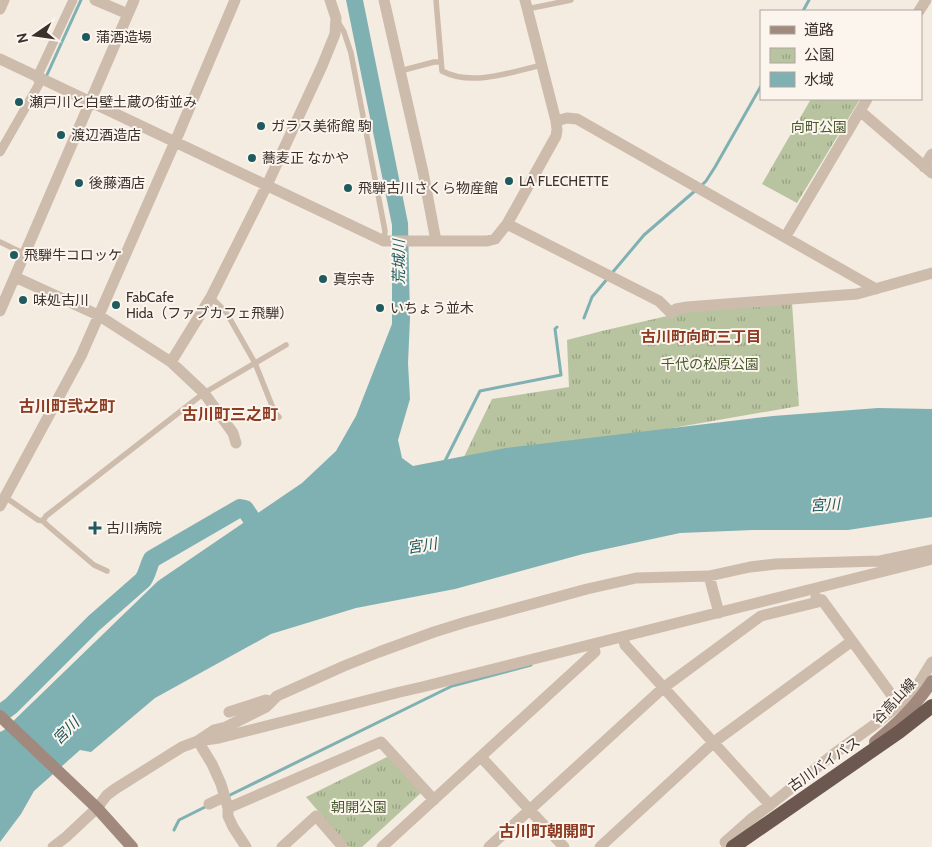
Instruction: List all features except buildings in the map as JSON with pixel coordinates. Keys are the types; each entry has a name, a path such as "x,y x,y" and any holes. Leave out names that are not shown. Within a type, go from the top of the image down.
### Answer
{"highway":[{"name":"古川バイパス","path":"729,845 899,732 932,706"}],"main road":[{"name":"谷高山線","path":"830,779 896,724 924,693 932,681"},
{"path":"0,716 94,806 132,847"}],"street":[{"path":"0,9 4,0"},
{"path":"0,152 39,84 73,0"},
{"path":"95,0 128,14"},
{"path":"0,311 4,292 25,254 134,0"},
{"path":"3,502 81,356 235,0"},
{"path":"171,362 211,298 267,185 322,66 335,34 336,18 330,0"},
{"path":"384,0 423,172 433,241"},
{"path":"0,59 384,241 487,242 495,239 508,224 556,136 557,130 526,4"},
{"path":"786,236 867,100"},
{"path":"860,111 928,170 932,154"},
{"path":"556,121 567,118 577,119 786,236 876,289"},
{"path":"508,224 659,302 671,313 676,309 687,307 857,294 932,273"},
{"path":"14,277 98,315 171,362 204,393 233,433 236,443"},
{"path":"229,712 277,696 379,652 466,622 626,579 708,576 750,567 776,564 880,561 932,550"},
{"path":"489,847 663,688 761,616 816,595 932,559"},
{"path":"708,576 719,613"},
{"path":"53,847 66,837 94,806 107,795 182,747 390,694 624,640 719,613 816,595"},
{"path":"816,595 822,600 898,705"},
{"path":"624,640 663,688 770,805"},
{"path":"600,847 714,742 852,641"},
{"path":"382,847 480,757 594,647"},
{"path":"729,845 751,819 898,705 919,683 932,662"},
{"path":"198,742 214,730 226,727 266,707 277,696"},
{"path":"198,742 212,764 226,802 228,816 246,847"},
{"path":"209,804 226,802 381,742 434,800"},
{"path":"480,757 564,847"},
{"path":"282,847 316,816 343,847"}],"lane":[{"path":"436,0 442,71 450,75 475,78 491,77 542,65"},
{"path":"526,4 571,0"},
{"path":"336,18 344,32 350,53 385,231 384,241"},
{"path":"400,71 434,62 441,62"},
{"path":"0,242 25,254"},
{"path":"211,298 226,312 255,363 275,413 279,417"},
{"path":"43,521 46,516 204,393 286,345"},
{"path":"3,502 43,521 94,564 107,571"}],"green space":[{"name":"向町公園","path":"810,100 859,100 797,203 762,184"},
{"name":"千代の松原公園","path":"792,303 799,406 460,465 492,399 569,387 567,340 702,308"},
{"name":"朝開公園","path":"389,756 422,792 362,847 349,847 306,797"}],"water":[{"path":"346,0 363,0 408,223 410,318 408,363 410,399 398,440 402,458 413,466 506,448 773,416 878,408 932,409 932,517 848,530 753,530 680,533 583,554 455,589 356,608 271,634 155,698 91,752 80,750 34,791 21,814 0,842 0,732 158,581 302,483 336,451 356,416 392,324 392,225"}],"waterway":[{"path":"46,77 81,0"},
{"path":"804,10 809,0"},
{"path":"701,186 715,167 760,88"},
{"path":"612,273 644,235 696,190"},
{"path":"584,318 592,297 608,278"},
{"path":"444,463 480,391 561,375 555,329 557,327"},
{"path":"0,714 11,706 94,623 143,580 152,559 240,508 245,509 263,536"},
{"path":"228,796 452,686 531,665"},
{"path":"174,830 179,820 207,806"}],"place":[{"name":"蒲酒造場","path":"86,37"},
{"name":"瀬戸川と白壁土蔵の街並み","path":"19,102"},
{"name":"ガラス美術館 駒","path":"261,126"},
{"name":"渡辺酒造店","path":"61,135"},
{"name":"蕎麦正 なかや","path":"252,158"},
{"name":"LA FLECHETTE","path":"509,181"},
{"name":"後藤酒店","path":"79,183"},
{"name":"飛騨古川さくら物産館","path":"348,188"},
{"name":"飛騨牛コロッケ","path":"14,255"},
{"name":"真宗寺","path":"323,279"},
{"name":"味処古川","path":"23,300"},
{"name":"FabCafe Hida（ファブカフェ飛騨）","path":"116,305"},
{"name":"いちょう並木","path":"380,308"},
{"name":"古川病院","path":"95,528"}],"district":[{"name":"古川町向町三丁目","path":"701,337"},
{"name":"古川町弐之町","path":"67,406"},
{"name":"古川町三之町","path":"230,414"},
{"name":"古川町朝開町","path":"547,831"}],"water label":[{"name":"荒城川","path":"399,262"},
{"name":"宮川","path":"825,505"},
{"name":"宮川","path":"422,546"},
{"name":"宮川","path":"66,731"}]}
